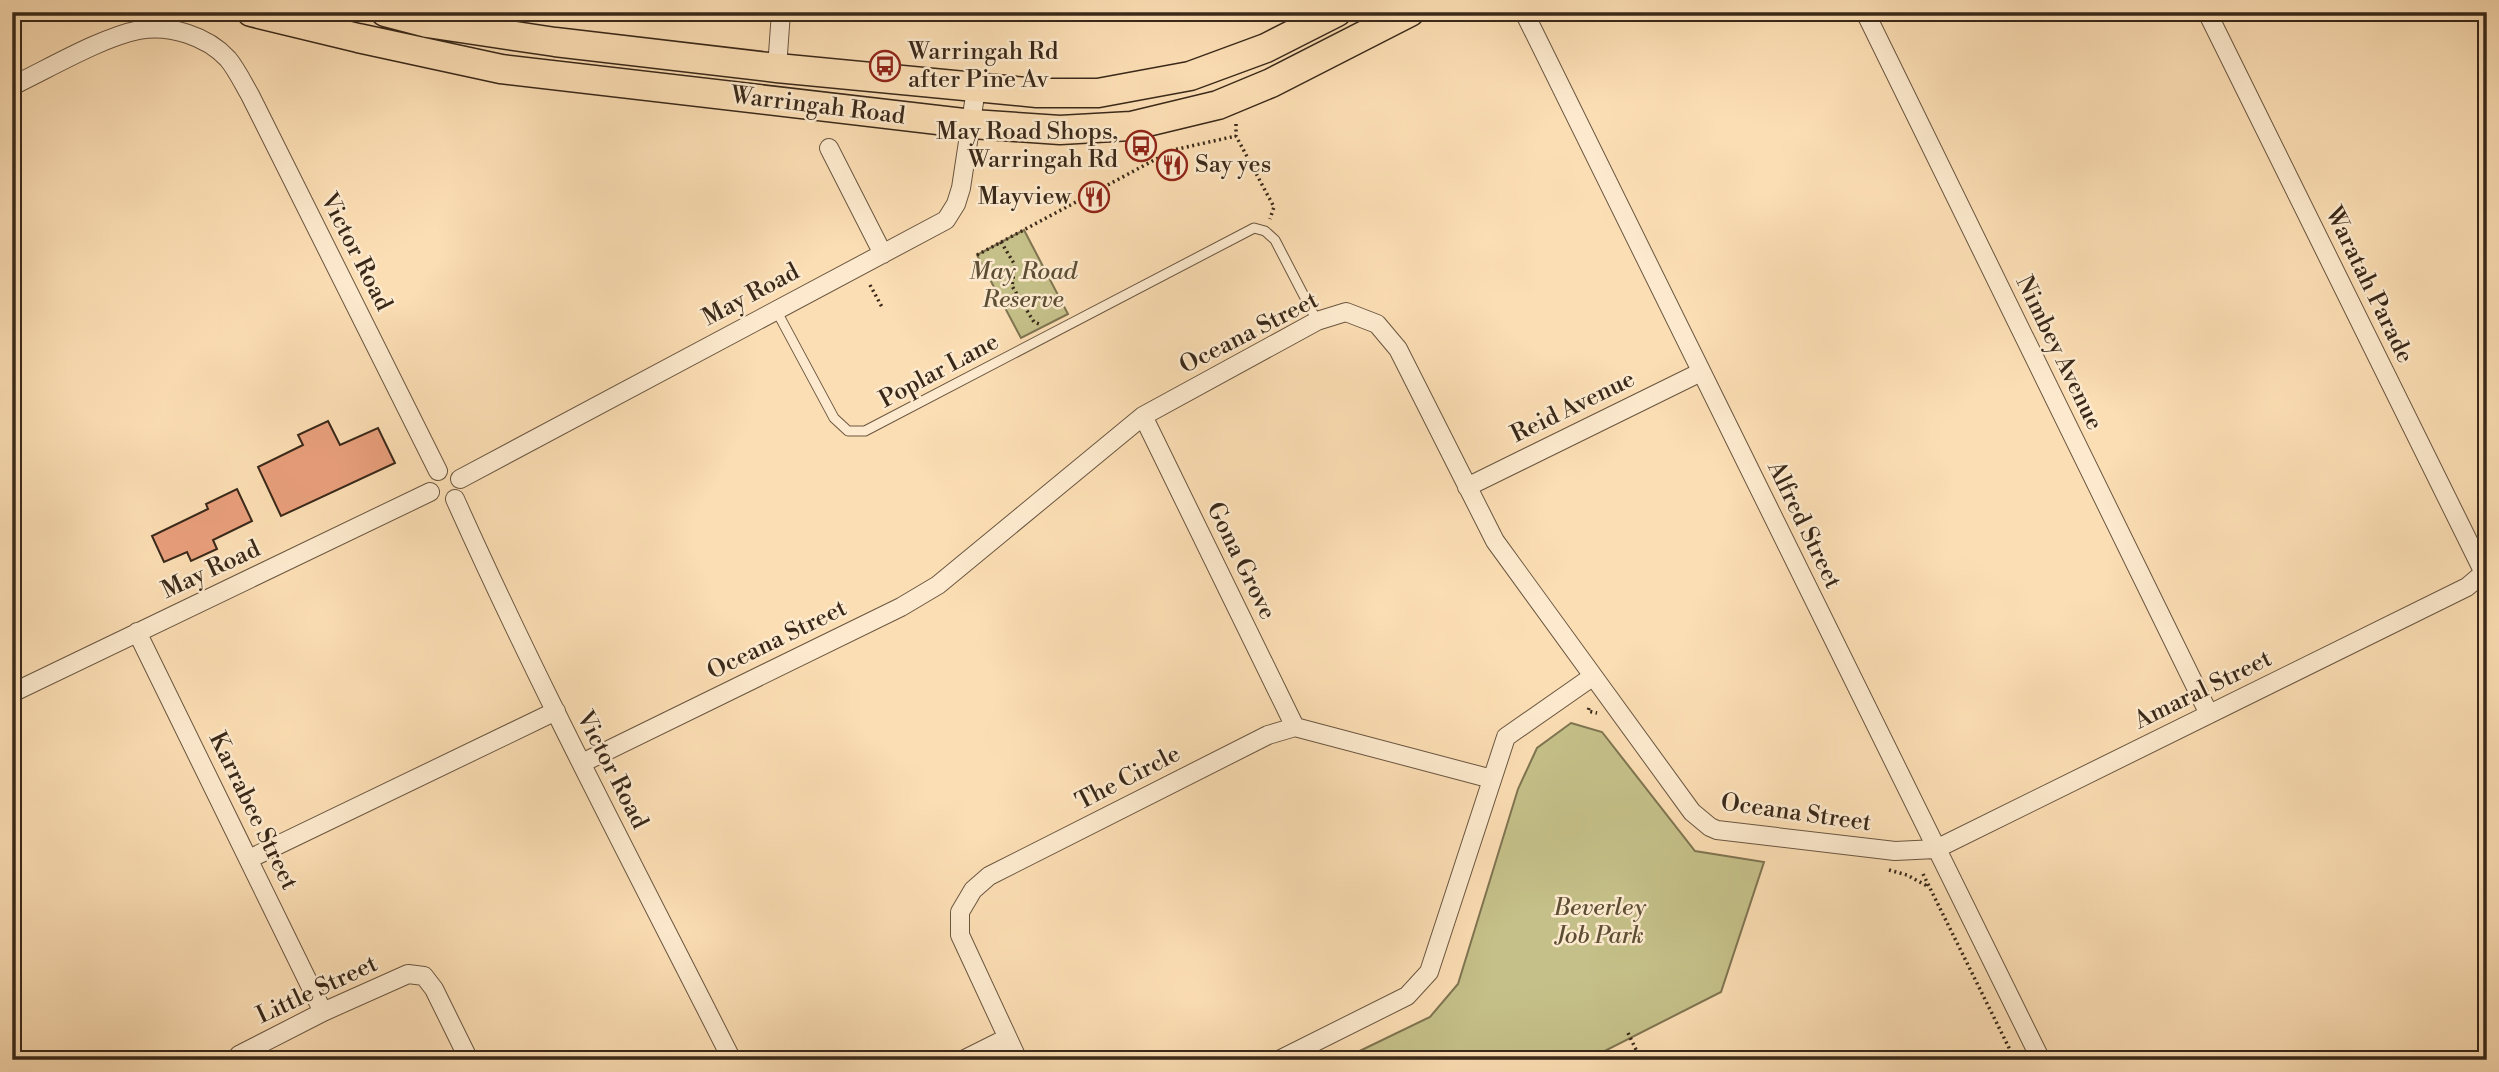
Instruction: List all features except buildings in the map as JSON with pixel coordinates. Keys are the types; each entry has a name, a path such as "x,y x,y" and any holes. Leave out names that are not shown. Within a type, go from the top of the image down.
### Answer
{"highway":[{"name":"Warringah Road","path":"251,12 501,69 972,124 1016,128 1096,129 1194,113 1227,102 1271,83 1410,12"},
{"name":"Warringah Road","path":"385,12 427,23 555,42 777,68 1037,93 1098,93 1190,76 1266,48 1337,12"},
{"path":"773,101 777,68"}],"street":[{"path":"777,68 781,12"},
{"name":"Alfred Street","path":"1524,12 2041,1060"},
{"name":"Nimbey Avenue","path":"1865,12 2209,715"},
{"name":"Waratah Parade","path":"2207,12 2486,574"},
{"name":"Victor Road","path":"12,86 113,38 147,28 176,31 192,36 226,57 250,95 438,471"},
{"name":"May Road","path":"460,479 946,220 956,204 976,89"},
{"path":"829,148 883,254"},
{"name":"Oceana Street","path":"582,763 901,607 938,585 1143,416 1317,321 1346,312 1377,324 1398,349 1495,541 1692,812 1717,830 1895,852 1937,849"},
{"name":"Reid Avenue","path":"1467,487 1701,372"},
{"name":"Gona Grove","path":"1143,416 1295,727"},
{"path":"450,470 460,479 461,492 455,499 442,502 435,499 430,492 430,481 438,471 450,470"},
{"name":"May Road","path":"12,693 430,492"},
{"name":"Victor Road","path":"455,499 556,711 732,1060"},
{"name":"Amaral Street","path":"1937,849 2467,587 2486,574"},
{"name":"Karrabee Street","path":"137,632 323,1012"},
{"path":"1279,1060 1407,996 1429,972 1506,737 1592,677"},
{"path":"249,859 556,711"},
{"path":"1295,727 1492,779"},
{"name":"The Circle","path":"1018,1060 960,935 960,912 973,890 989,876 1268,735 1295,727"},
{"name":"Little Street","path":"235,1060 239,1055 323,1012 408,974 424,976 434,989 469,1060"},
{"path":"963,1060 1007,1038"}],"lane":[{"name":"Poplar Lane","path":"776,310 834,418 848,430 865,431 1254,228 1265,231"},
{"path":"1265,231 1275,240 1317,321"}],"path":[{"path":"1236,124 1236,136 1274,207 1265,231"},
{"path":"977,255 1173,150 1236,136"},
{"path":"1001,242 1015,265 1012,286 1034,322 1056,331"},
{"path":"870,285 882,307"},
{"path":"1891,870 1929,887"},
{"path":"1923,874 2015,1060"},
{"path":"1628,1032 1641,1060"}],"green space":[{"name":"May Road Reserve","path":"1024,230 1068,314 1021,338 977,255"},
{"name":"Beverley Job Park","path":"1571,723 1602,732 1695,851 1764,862 1721,992 1587,1060 1341,1060 1430,1017 1458,984 1518,789 1537,748"}],"place":[{"name":"Warringah Rd after Pine Av","path":"885,66"},
{"name":"May Road Shops, Warringah Rd","path":"1141,146"},
{"name":"Say yes","path":"1172,165"},
{"name":"Mayview","path":"1094,197"}]}
